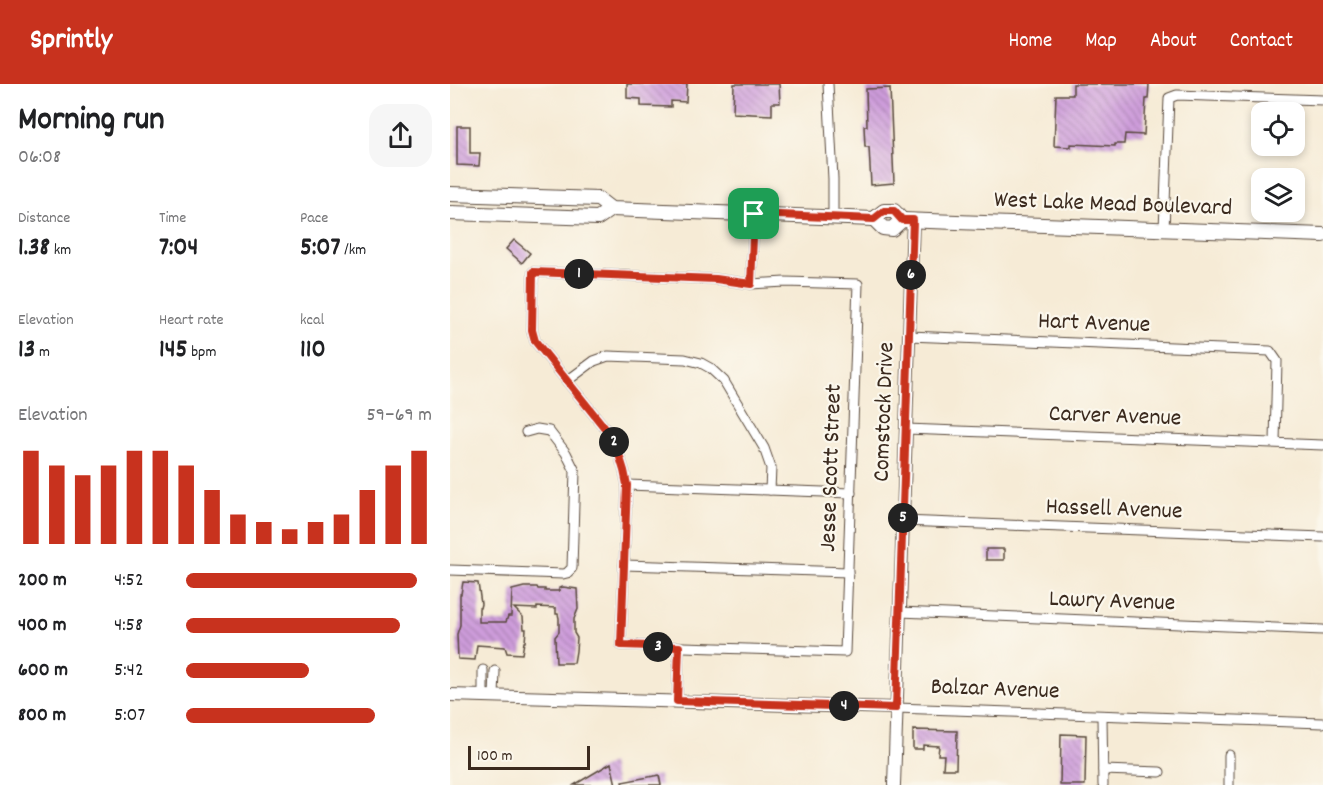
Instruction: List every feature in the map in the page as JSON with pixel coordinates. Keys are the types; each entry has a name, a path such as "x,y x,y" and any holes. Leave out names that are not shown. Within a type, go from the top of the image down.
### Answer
{"main road":[{"name":"West Lake Mead Boulevard","path":"450,195 598,199 611,209 874,219 883,228 892,229 908,220 1323,235"},
{"name":"West Lake Mead Boulevard","path":"450,213 598,218 611,209"}],"street":[{"path":"828,84 834,179 833,218"},
{"path":"1164,230 1169,98 1177,95 1323,100"},
{"path":"677,701 679,647 621,645 627,485 624,469 608,432 535,341 532,330 533,272 716,279 751,284 754,214"},
{"name":"Comstock Drive","path":"894,785 909,336 908,220"},
{"name":"Jesse Scott Street","path":"679,647 845,652 858,285 785,282 751,284"},
{"name":"Hart Avenue","path":"909,336 1270,351 1277,361 1275,442"},
{"path":"567,381 594,361 609,356 685,359 710,368 724,381 764,448 771,468 770,490"},
{"path":"450,570 563,574 572,568 575,471 562,446 549,431 537,429 526,432"},
{"name":"Carver Avenue","path":"906,429 1323,445"},
{"path":"627,485 850,493"},
{"name":"Hassell Avenue","path":"903,521 1323,537"},
{"path":"624,565 848,572"},
{"name":"Lawry Avenue","path":"900,612 1323,630"},
{"path":"483,670 488,696"},
{"path":"488,696 495,670"},
{"name":"Balzar Avenue","path":"450,695 1048,712 1102,717 1323,723"},
{"path":"1102,717 1103,785"},
{"path":"1229,755 1229,785"},
{"path":"1103,770 1160,772"}],"building":[{"path":"627,84 687,84 686,102 671,101 671,107 641,106 641,99 627,98"},
{"path":"734,84 779,84 780,103 772,103 772,115 733,113"},
{"path":"1073,84 1149,84 1144,135 1125,134 1124,144 1115,144 1115,146 1071,144 1071,147 1054,146 1056,95 1073,95"},
{"path":"890,88 894,183 871,185 869,147 865,147 866,89"},
{"path":"457,126 470,126 470,153 480,153 479,166 457,165"},
{"path":"514,240 530,253 522,263 506,249"},
{"path":"986,549 1004,549 1004,560 986,560"},
{"path":"463,582 478,583 481,604 479,622 506,622 508,616 511,616 512,590 524,587 537,587 545,591 559,591 559,588 563,587 577,589 578,609 574,619 574,633 577,638 574,663 556,663 555,637 559,632 559,618 556,608 537,607 537,609 514,608 523,617 524,629 526,629 522,654 507,653 505,647 477,645 475,660 458,659 457,634 460,625 460,594"},
{"path":"913,730 957,731 956,769 943,769 944,755 938,755 939,746 923,745 923,749 913,749"},
{"path":"1061,734 1086,735 1085,785 1060,785"},
{"path":"611,763 616,785 574,785"},
{"path":"659,775 661,785 623,785 622,782"}],"route":[{"path":"884,211 894,211 902,220 913,220 896,708 677,701 679,647 621,645 627,485 624,469 608,432 535,341 532,330 533,272 716,279 751,284 754,214 874,219 884,211"}]}
